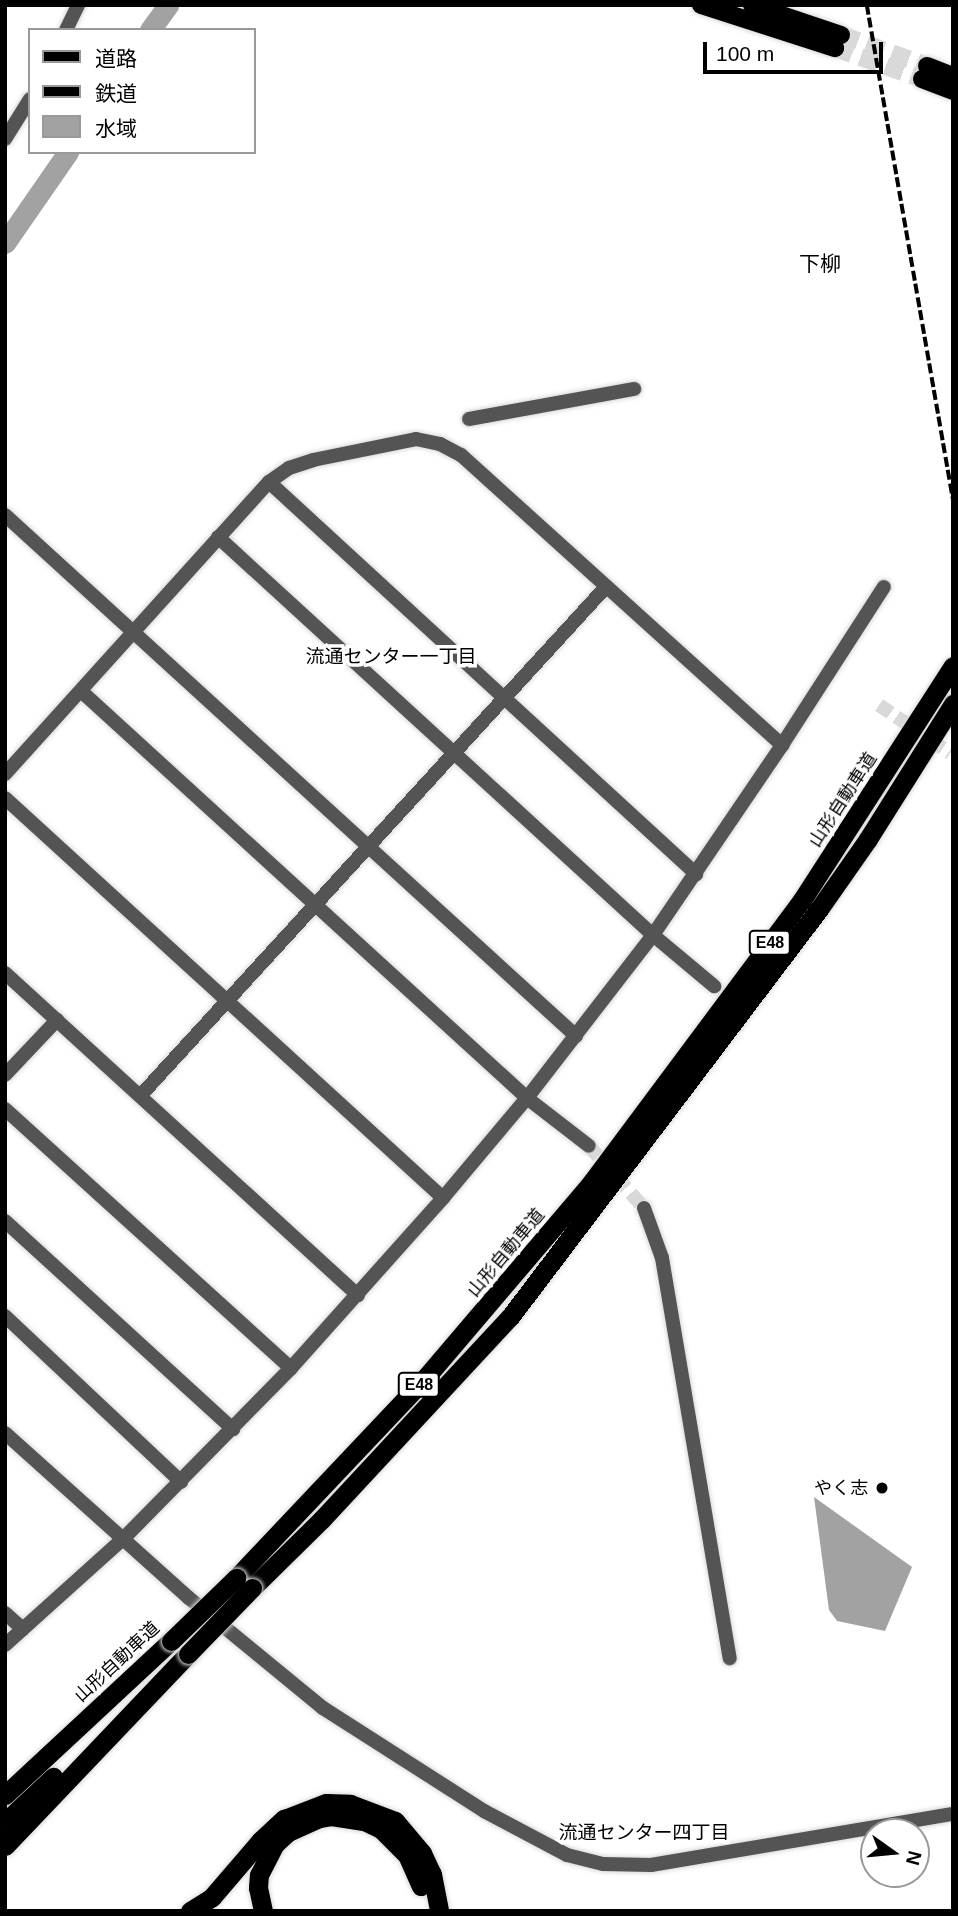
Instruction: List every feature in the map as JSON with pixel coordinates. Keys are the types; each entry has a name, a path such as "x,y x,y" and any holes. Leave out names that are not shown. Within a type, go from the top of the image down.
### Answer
{"highway":[{"name":"山形自動車道","path":"5,1795 171,1641 322,1519 510,1317 819,909 868,839 947,702 953,666"},
{"name":"山形自動車道","path":"5,1822 188,1654 244,1583"},
{"path":"5,1846 188,1654"},
{"path":"190,1911 212,1897 260,1840 284,1819 326,1803 350,1804 395,1821 422,1853 432,1874 439,1911"},
{"path":"262,1911 258,1888 260,1875 275,1844 288,1832 319,1818 331,1816 364,1821 393,1838 416,1870 426,1911"}],"main road":[{"path":"701,5 838,41 752,5"},
{"path":"953,76 925,72 953,90"}],"street":[{"path":"67,28 78,5"},
{"path":"5,138 28,102"},
{"path":"469,419 634,388"},
{"path":"5,774 269,482 289,468 313,460 416,439 440,444 461,455 782,746"},
{"path":"269,482 696,874"},
{"path":"5,515 576,1036"},
{"path":"218,537 456,752 653,936 714,986"},
{"path":"5,1645 124,1538 233,1429 358,1295 527,1098 653,936 782,746 884,587"},
{"path":"141,1095 605,588"},
{"path":"81,691 527,1098 589,1146"},
{"path":"5,799 443,1198"},
{"path":"5,973 358,1295"},
{"path":"5,1075 57,1020"},
{"path":"5,1109 291,1368"},
{"path":"644,1208 662,1258 730,1658"},
{"path":"5,1221 233,1429"},
{"path":"5,1316 181,1482"},
{"path":"5,1433 199,1607 323,1708 484,1811 567,1855 603,1864 651,1865 953,1814"},
{"path":"5,1613 23,1629"}],"water":[{"path":"814,1497 912,1567 885,1631 837,1621 829,1610"}],"waterway":[{"path":"151,28 168,5"},
{"path":"5,243 67,154"}],"tunnel":[{"path":"841,35 927,66"},
{"path":"835,48 922,79"},
{"path":"879,705 950,753"},
{"path":"589,1146 644,1208"}],"railway":[{"path":"867,5 953,499"}],"place":[{"name":"やく志","path":"882,1488"}],"district":[{"name":"下柳","path":"820,264"},
{"name":"流通センター一丁目","path":"391,657"},
{"name":"流通センター四丁目","path":"644,1833"}]}
